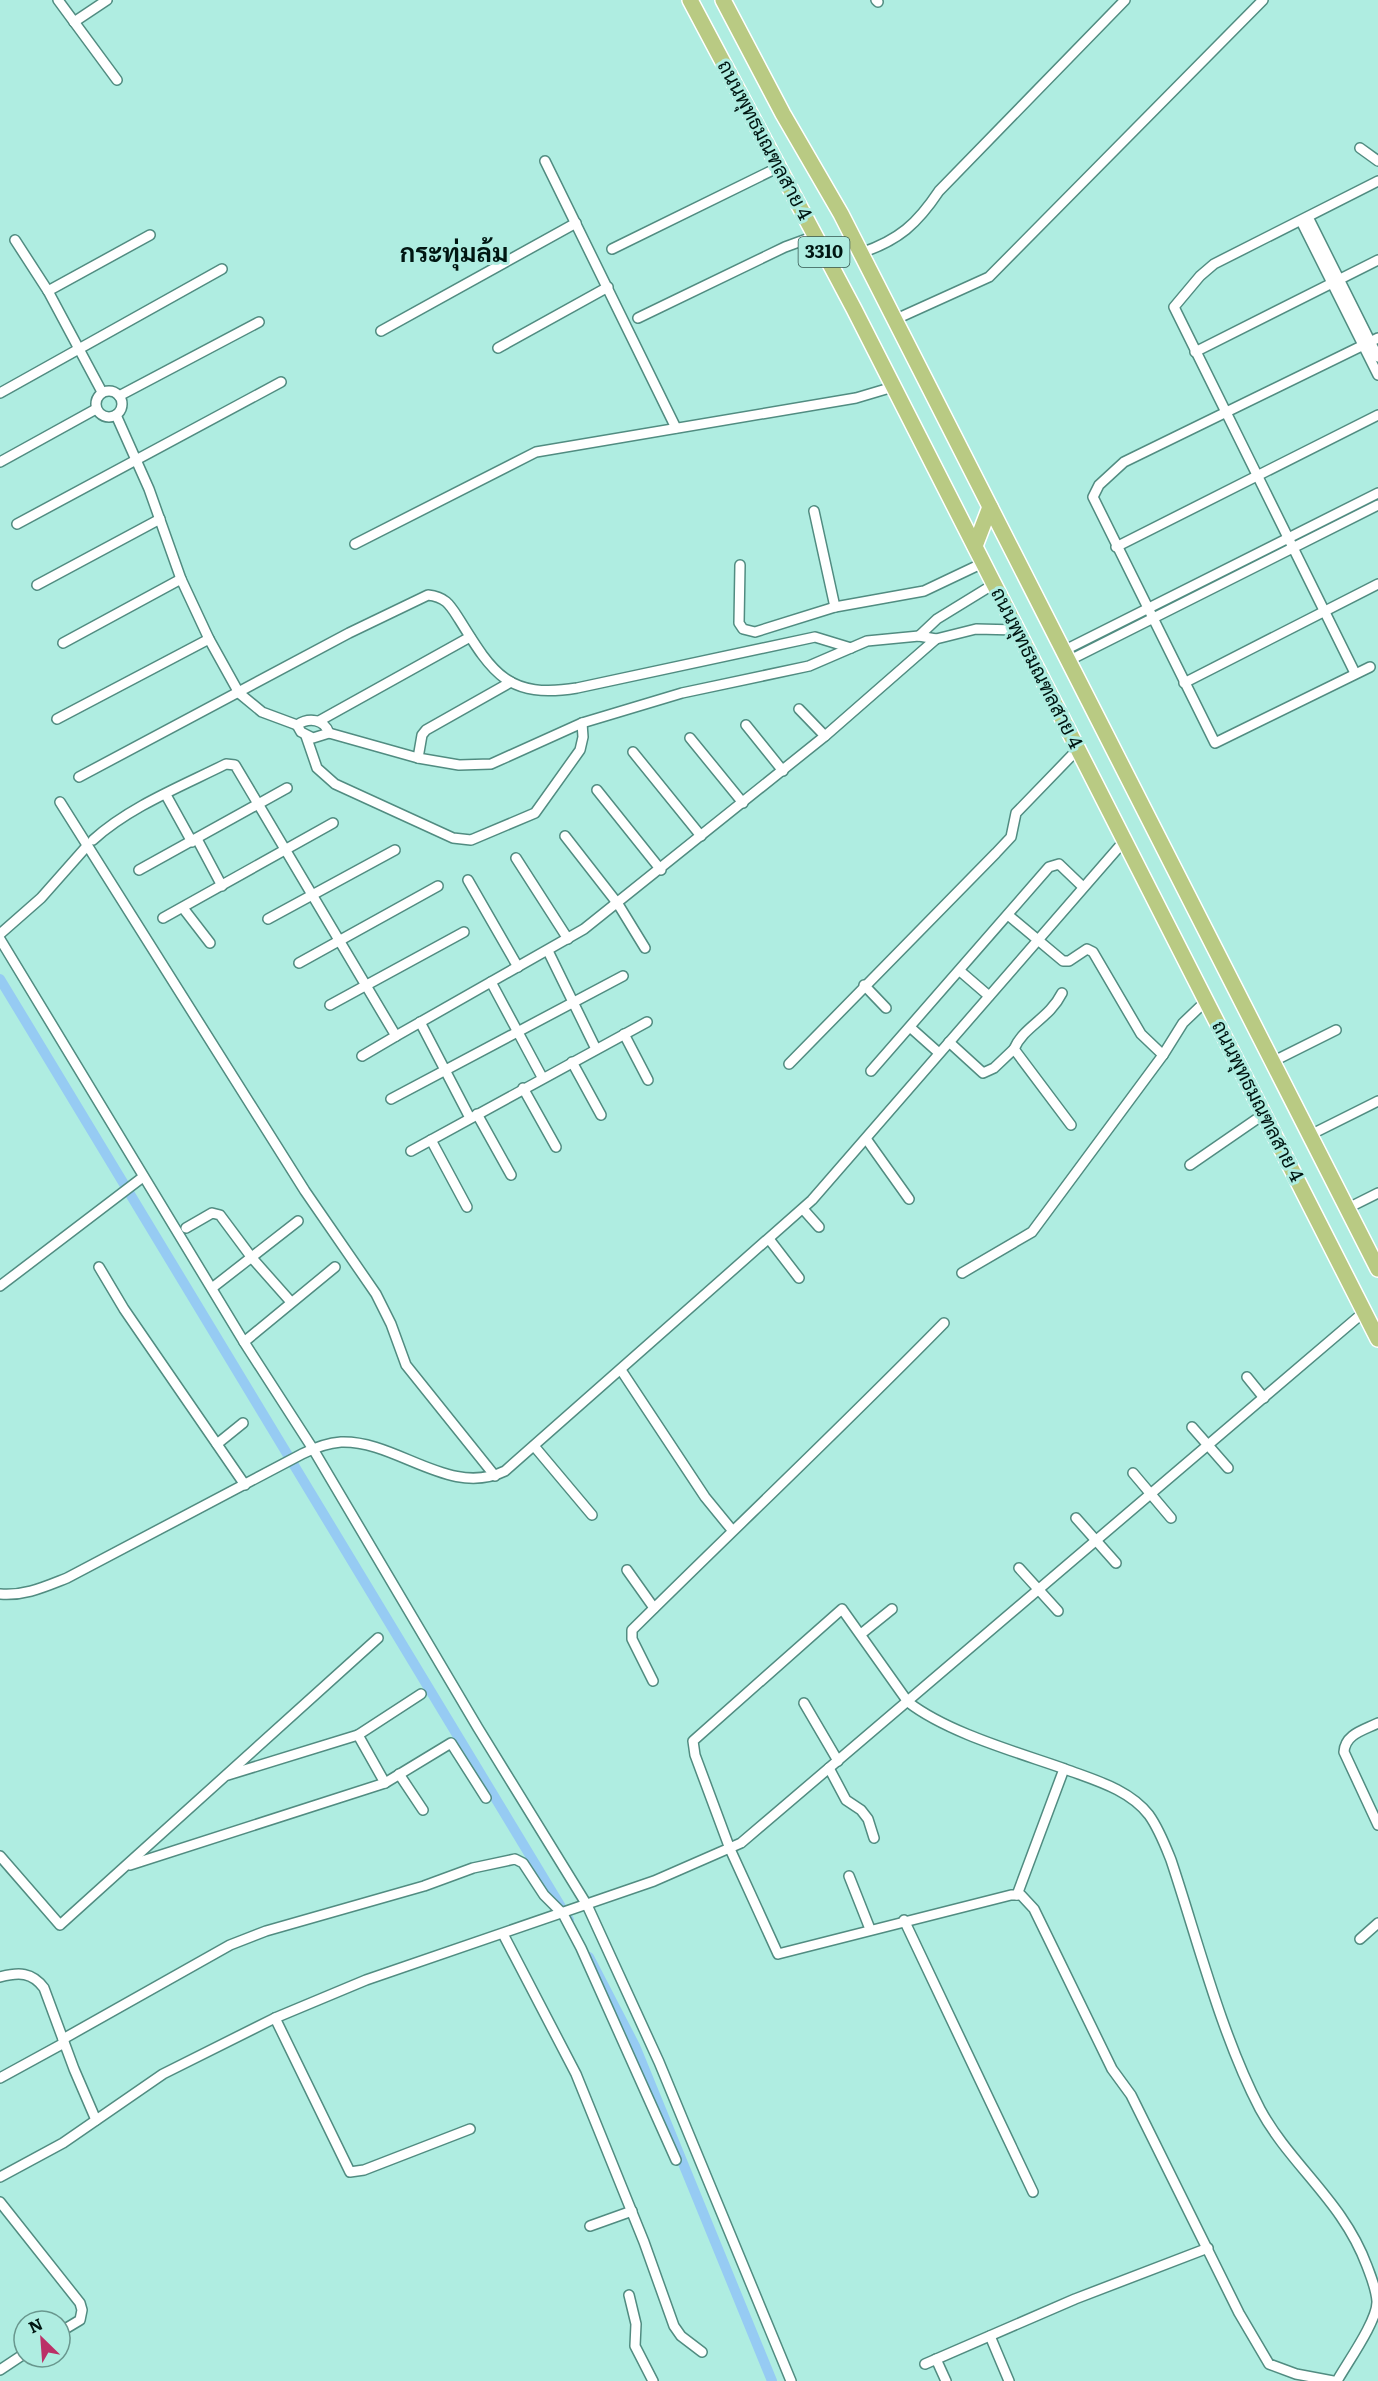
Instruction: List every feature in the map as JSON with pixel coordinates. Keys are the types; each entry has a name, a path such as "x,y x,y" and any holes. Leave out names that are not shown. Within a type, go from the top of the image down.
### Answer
{"main road":[{"name":"ถนนพุทธมณฑลสาย 4","path":"690,0 975,546 1378,1339"},
{"name":"ถนนพุทธมณฑลสาย 4","path":"723,0 861,253 1378,1269"},
{"path":"975,546 986,501"}],"street":[{"path":"58,0 117,80"},
{"path":"74,22 107,0"},
{"path":"861,253 896,237 917,222 939,191 1125,0"},
{"path":"894,320 989,277 1263,0"},
{"path":"1360,147 1378,161"},
{"path":"545,161 676,428"},
{"path":"612,249 779,167"},
{"path":"1355,673 1174,310 1175,302 1214,264 1378,181"},
{"path":"1305,219 1335,282 1378,357"},
{"path":"381,331 576,223"},
{"path":"48,291 150,235"},
{"path":"638,318 785,247 815,236"},
{"path":"15,240 48,291 102,392"},
{"path":"1195,352 1378,260"},
{"path":"0,393 222,269"},
{"path":"498,348 608,287"},
{"path":"119,396 259,322"},
{"path":"1371,342 1378,375"},
{"path":"1370,667 1215,743 1149,615 1093,497 1099,485 1124,462 1371,342"},
{"path":"17,524 281,382"},
{"path":"355,544 536,452 856,398 893,387"},
{"path":"102,392 114,392 119,396 122,406 116,415 105,417 96,409 97,397 102,392"},
{"path":"0,462 96,409"},
{"path":"116,415 137,459 181,579 209,639 239,693 262,712 297,724 306,736 311,758 317,768 334,784 465,841 535,813 580,750 583,737 582,723"},
{"path":"1116,547 1378,415"},
{"path":"1149,615 1289,537 1378,493"},
{"path":"1065,656 1378,505"},
{"path":"814,511 835,607"},
{"path":"38,585 160,519"},
{"path":"740,565 738,616 742,629 748,632 772,628 835,607 924,591 983,562"},
{"path":"63,643 181,579"},
{"path":"918,636 937,619 994,584"},
{"path":"1184,682 1378,584"},
{"path":"79,777 349,633 428,594 447,600 488,663 511,682 527,689 548,693 815,637 851,648"},
{"path":"306,736 319,738 329,733 418,758 459,765 491,764 582,723 682,693 809,666 851,648 886,637 918,636 936,639 976,629 1017,630"},
{"path":"319,722 470,637"},
{"path":"57,718 209,639"},
{"path":"362,1056 548,951 618,904 825,736 936,639"},
{"path":"418,758 422,735 426,730 511,682"},
{"path":"799,709 825,736"},
{"path":"297,724 306,720 319,722 324,724 329,733"},
{"path":"746,725 783,771"},
{"path":"690,738 743,804"},
{"path":"789,1064 1011,837 1016,813 1078,748"},
{"path":"633,752 701,836"},
{"path":"396,1036 284,851 237,768 230,764 115,822 90,843 48,891 0,936 135,1182 212,1288 313,1449 583,1907 659,2062 791,2381"},
{"path":"139,870 287,788"},
{"path":"597,790 661,870"},
{"path":"166,795 222,885"},
{"path":"60,802 90,843 305,1191 376,1294 391,1324 406,1365 495,1476"},
{"path":"163,918 333,823"},
{"path":"565,836 618,904 645,948"},
{"path":"0,1593 14,1595 34,1592 67,1578 290,1460 327,1444 351,1443 455,1476 478,1479 495,1476 513,1466 803,1209 867,1140 939,1053 1125,840"},
{"path":"268,919 395,850"},
{"path":"516,858 568,939"},
{"path":"871,1071 1054,864 1064,867 1083,887"},
{"path":"468,880 518,967"},
{"path":"299,963 438,886"},
{"path":"183,908 210,942"},
{"path":"1008,915 1066,962 1084,950 1092,952 1141,1034 1163,1055"},
{"path":"330,1005 464,932"},
{"path":"548,951 596,1049"},
{"path":"960,971 989,996"},
{"path":"391,1099 623,976"},
{"path":"491,982 542,1077"},
{"path":"864,985 886,1008"},
{"path":"949,1042 983,1072 994,1068 1014,1049 1020,1037 1054,1008 1062,993"},
{"path":"962,1273 1032,1232 1163,1055 1183,1023 1207,1000"},
{"path":"420,1022 446,1070 511,1175"},
{"path":"411,1151 542,1077 646,1022"},
{"path":"911,1028 939,1053"},
{"path":"1272,1062 1336,1030"},
{"path":"624,1034 648,1080"},
{"path":"1014,1049 1071,1125"},
{"path":"572,1062 601,1115"},
{"path":"523,1088 556,1147"},
{"path":"1310,1135 1378,1101"},
{"path":"1190,1165 1264,1114"},
{"path":"431,1140 467,1207"},
{"path":"867,1140 909,1199"},
{"path":"0,1286 135,1182"},
{"path":"1348,1208 1378,1193"},
{"path":"803,1209 819,1227"},
{"path":"186,1228 212,1213 220,1215 252,1258 291,1302"},
{"path":"212,1288 298,1221"},
{"path":"769,1239 798,1278"},
{"path":"99,1267 124,1309 245,1485"},
{"path":"244,1342 335,1267"},
{"path":"0,2177 63,2143 163,2074 275,2018 366,1980 583,1907 741,1843 1364,1312"},
{"path":"653,1681 631,1635 654,1608 732,1530 825,1443 944,1323"},
{"path":"621,1370 705,1497 732,1530"},
{"path":"1247,1377 1264,1398"},
{"path":"217,1444 243,1422"},
{"path":"1192,1427 1228,1467"},
{"path":"534,1446 592,1515"},
{"path":"1133,1473 1171,1518"},
{"path":"1076,1518 1116,1563"},
{"path":"1018,1568 1058,1611"},
{"path":"627,1570 654,1608"},
{"path":"842,1609 861,1634 908,1702 928,1716 1113,1787 1132,1799 1148,1814 1159,1831 1246,2079 1273,2130 1322,2190 1355,2236 1376,2290 1378,2304 1373,2317 1335,2381 1296,2374 1269,2364 1239,2313 1131,2095 1112,2068 1034,1909 1026,1899 1017,1895 904,1920 778,1954 730,1849 695,1755 693,1741 842,1609"},
{"path":"861,1634 892,1609"},
{"path":"0,1856 60,1925 378,1638"},
{"path":"226,1776 358,1735 421,1694"},
{"path":"804,1703 838,1761"},
{"path":"1378,1723 1351,1736 1345,1744 1344,1752 1378,1825"},
{"path":"358,1735 385,1783"},
{"path":"125,1867 385,1783 451,1743 486,1798"},
{"path":"829,1768 846,1800 868,1819 874,1838"},
{"path":"1017,1895 1064,1769"},
{"path":"399,1774 423,1810"},
{"path":"0,2078 230,1945 266,1930 424,1886 500,1860 515,1859 523,1863 544,1895 564,1914 676,2160"},
{"path":"849,1876 870,1929"},
{"path":"904,1920 1033,2192"},
{"path":"1360,1939 1378,1923"},
{"path":"503,1934 576,2074 632,2211 674,2326 681,2336 702,2352"},
{"path":"0,1977 27,1974 37,1978 44,1988 96,2120"},
{"path":"275,2018 350,2172 364,2170 470,2129"},
{"path":"0,2202 80,2303 82,2310 80,2320 72,2325"},
{"path":"591,2226 632,2211"},
{"path":"925,2364 1075,2299 1208,2248"},
{"path":"629,2295 636,2324 635,2346 653,2381"},
{"path":"990,2336 1009,2381"},
{"path":"936,2359 946,2381"}],"waterway":[{"path":"0,979 569,1920"},
{"path":"589,1957 635,2046 772,2381"}],"district":[{"name":"กระทุ่มล้ม","path":"454,253"}]}
